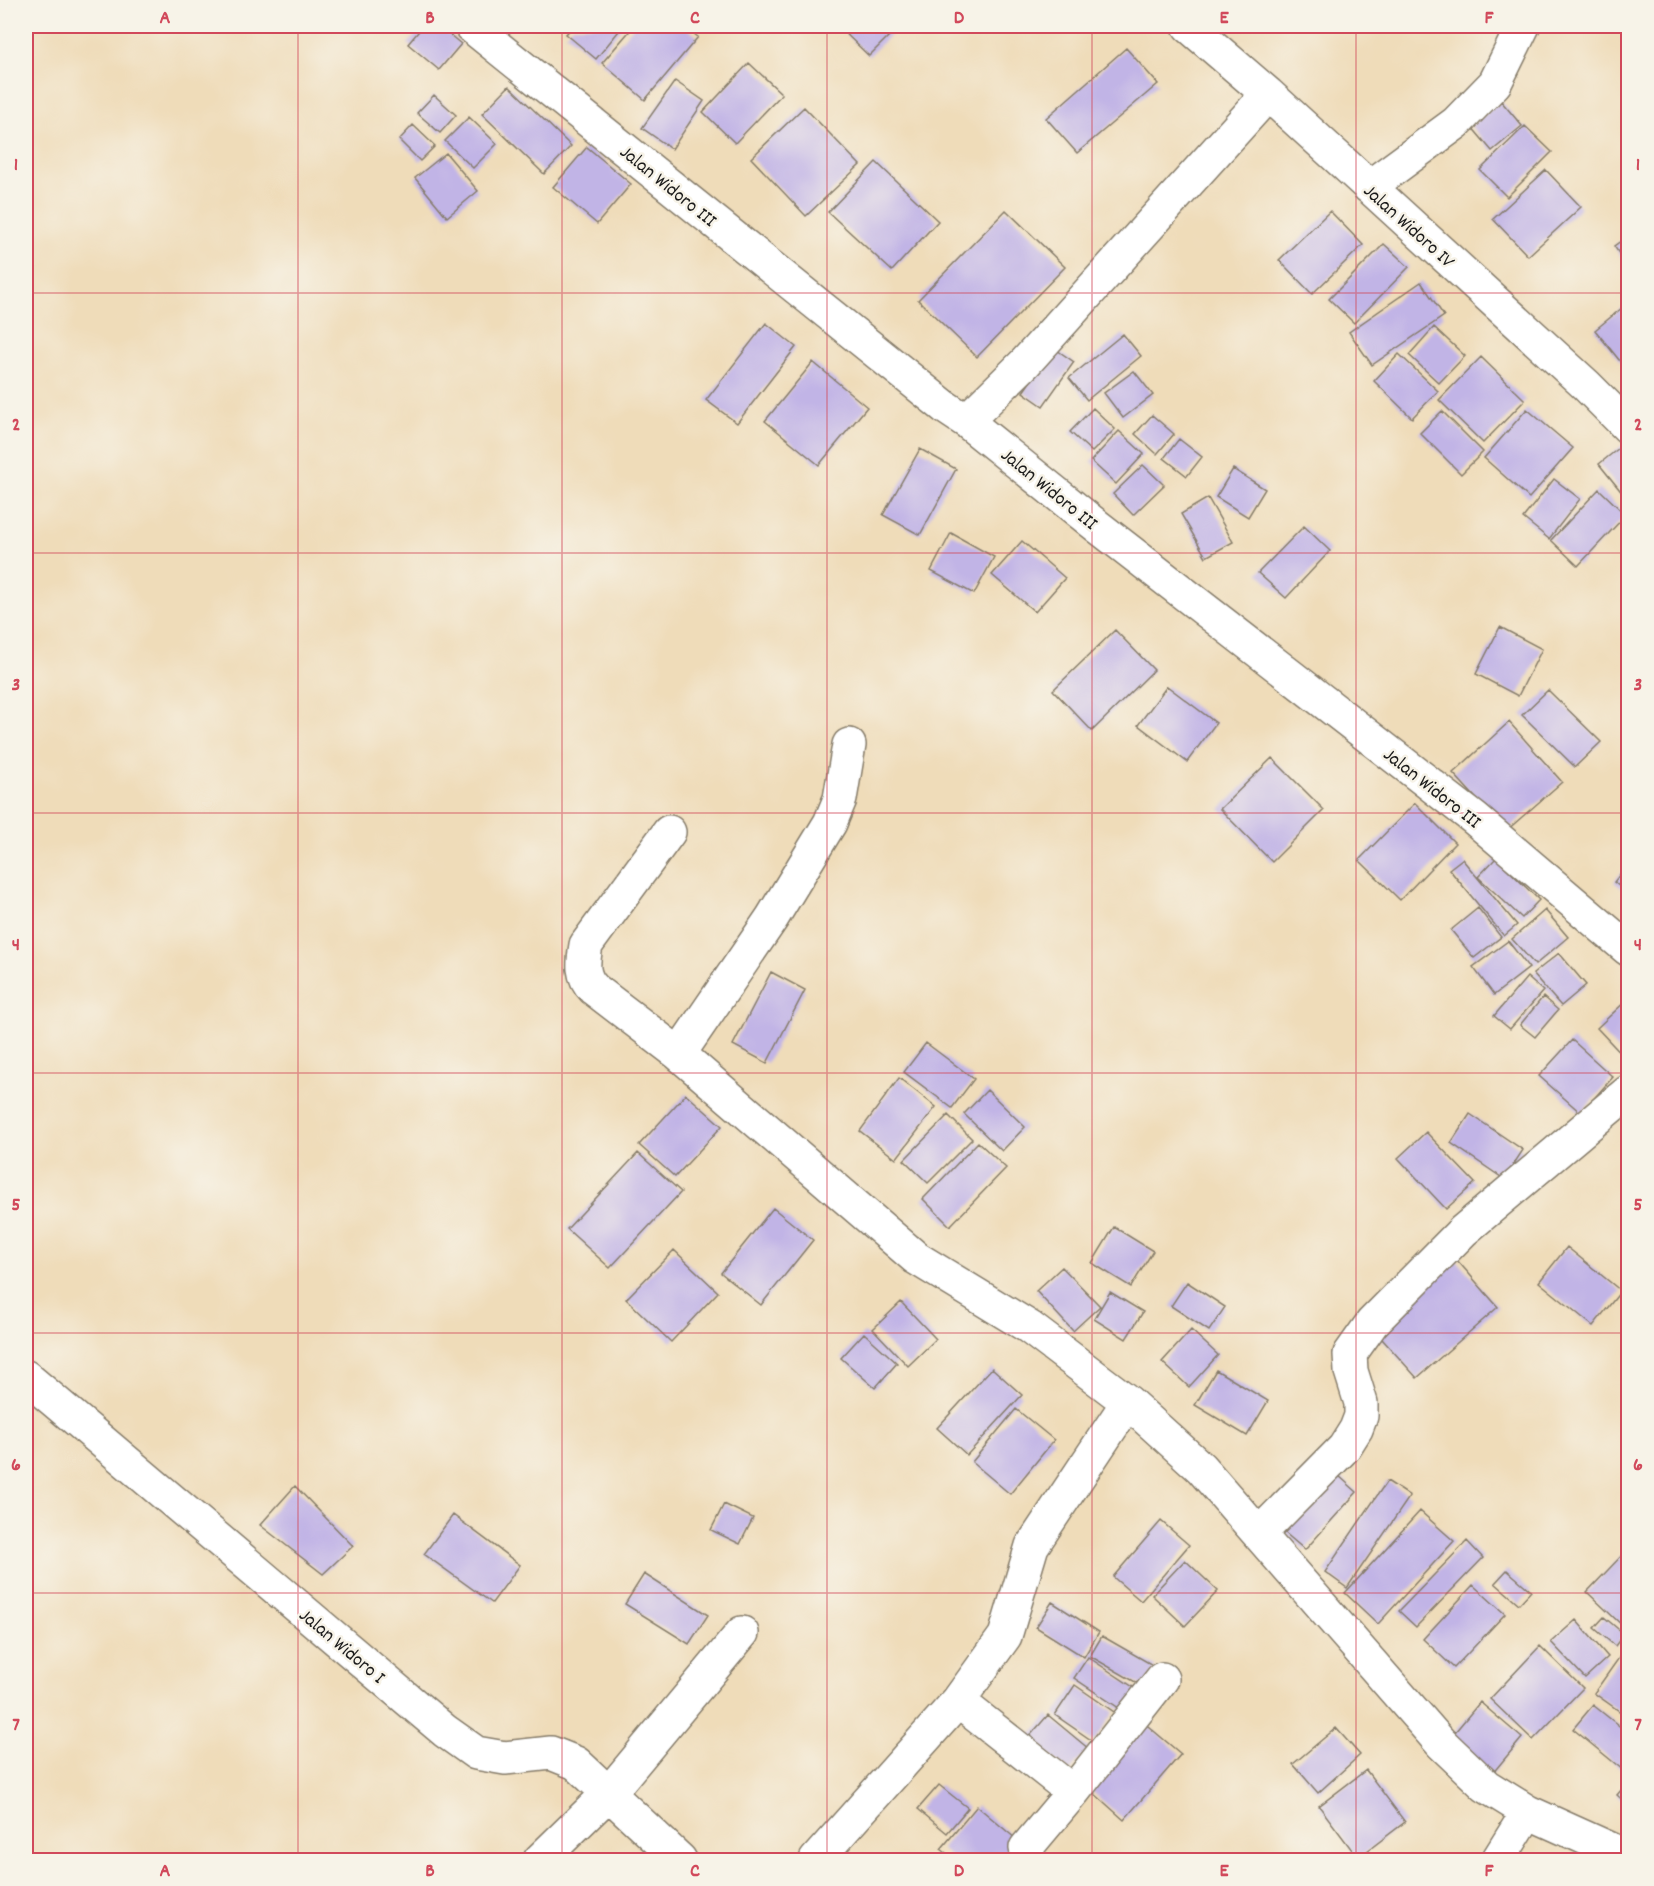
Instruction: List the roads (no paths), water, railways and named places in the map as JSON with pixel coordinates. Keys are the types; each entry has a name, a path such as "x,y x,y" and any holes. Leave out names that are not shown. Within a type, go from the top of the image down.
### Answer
{"street":[{"name":"Jalan Widoro III","path":"471,26 945,407 966,421 1097,526 1475,819 1629,949"},
{"name":"Jalan Widoro IV","path":"1189,26 1268,94 1629,427"},
{"path":"1370,187 1456,123 1495,83 1523,26"},
{"path":"966,421 1025,363 1268,94"},
{"path":"679,1054 772,918 830,823 840,799 849,745"},
{"path":"669,832 586,945 583,966 587,983 679,1054 915,1258 1029,1327 1128,1402 1201,1468 1441,1743 1486,1786 1528,1812 1629,1857"},
{"path":"1259,1534 1344,1448 1356,1430 1361,1416 1360,1402 1351,1371 1350,1354 1372,1323 1463,1231 1629,1092"},
{"name":"Jalan Widoro I","path":"26,1377 445,1731 476,1753 505,1758 551,1753 576,1763 668,1857"},
{"path":"816,1860 958,1701 1005,1636 1032,1546 1128,1402"},
{"path":"540,1860 608,1794 742,1633"},
{"path":"1026,1848 1162,1679"},
{"path":"958,1701 1073,1792"},
{"path":"1498,1860 1528,1812"}]}
